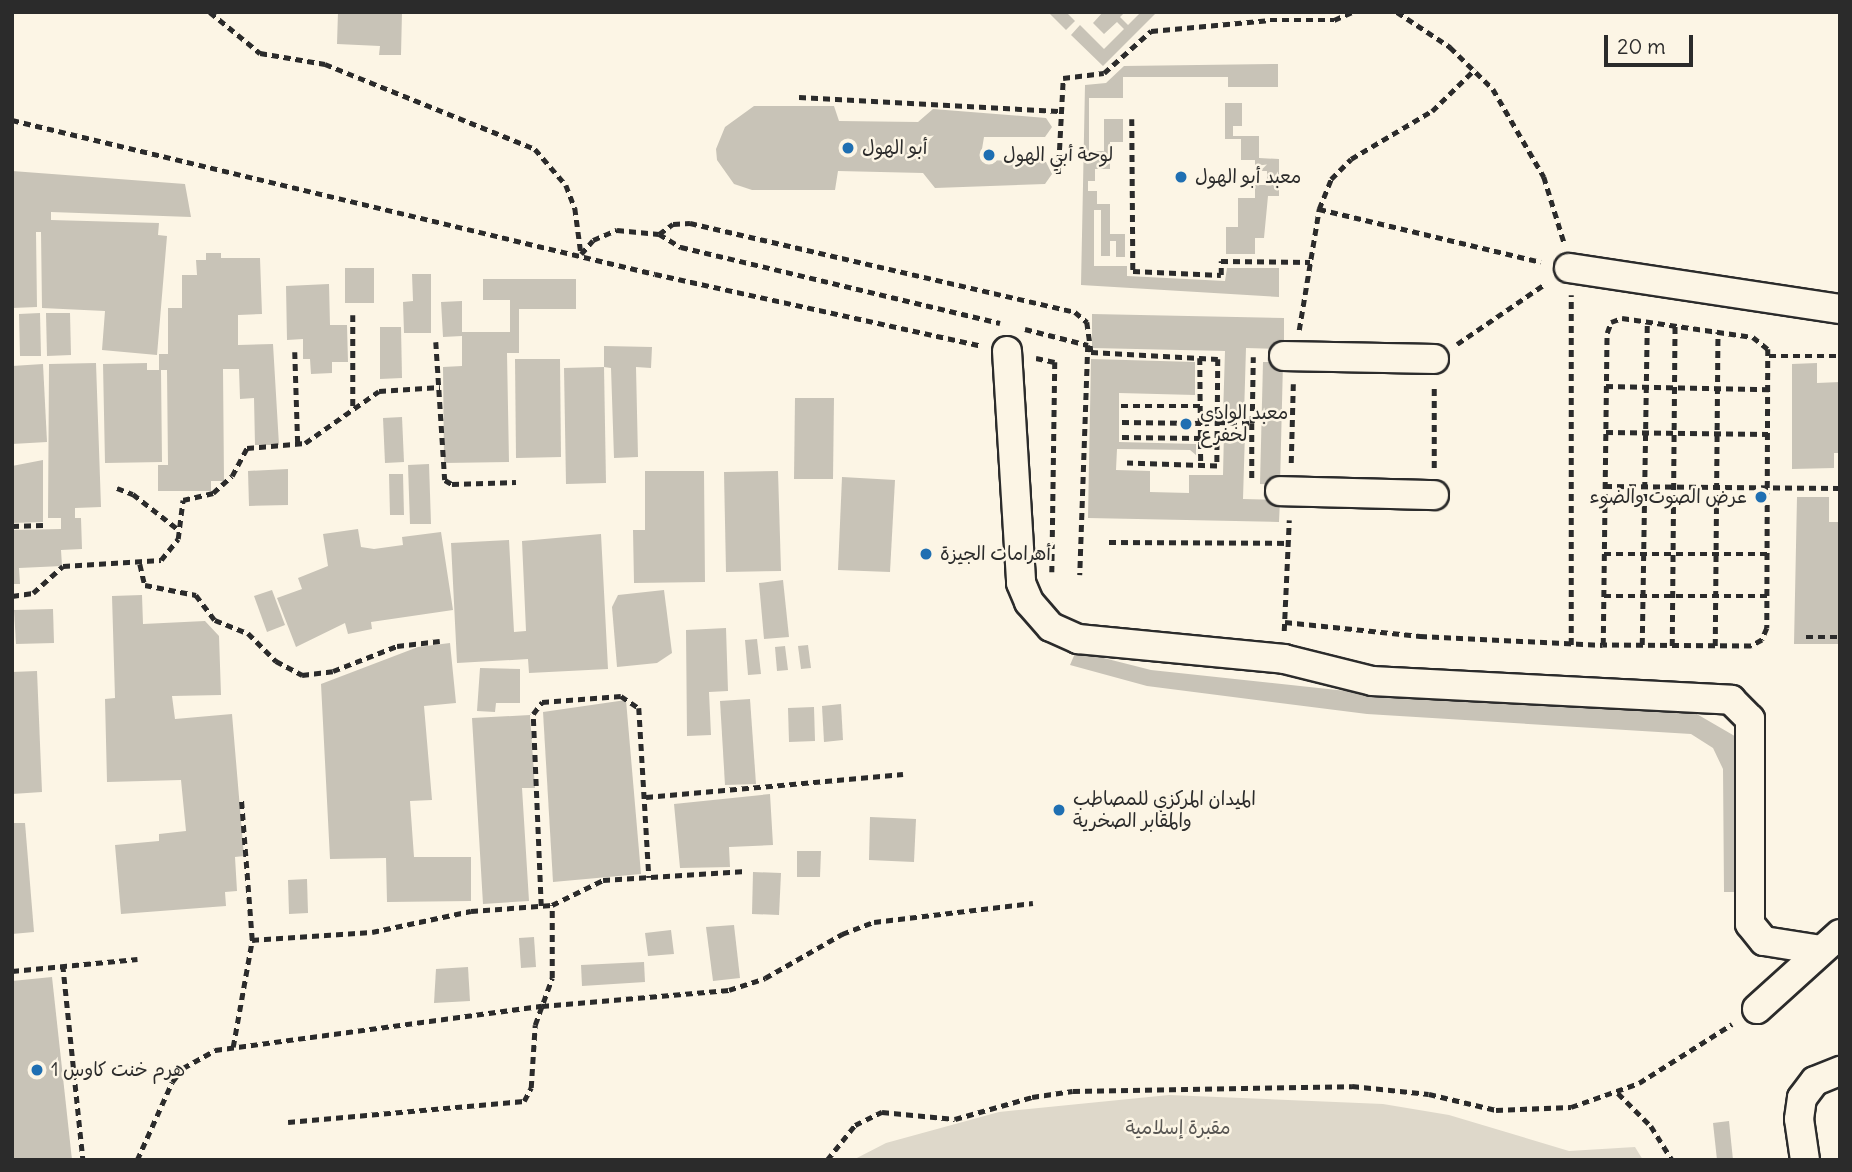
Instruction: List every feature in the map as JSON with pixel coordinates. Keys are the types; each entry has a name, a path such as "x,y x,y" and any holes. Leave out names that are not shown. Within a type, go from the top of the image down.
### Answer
{"street":[{"path":"1569,268 1840,309"},
{"path":"1010,334 1021,583 1029,602 1051,627 1078,639 1283,659 1386,682 1731,700 1750,719 1750,924 1763,941 1830,942"},
{"path":"1289,356 1434,359"},
{"path":"1280,491 1434,495"},
{"path":"1757,1009 1830,942"},
{"path":"1805,1160 1799,1119 1802,1098 1815,1081 1840,1071"}],"path":[{"path":"211,12 260,53 325,64 535,149 566,186 575,208 581,254"},
{"path":"1058,174 1059,111 1063,78 1104,73 1151,31 1270,20 1334,20 1352,12"},
{"path":"1397,12 1475,69 1509,111 1544,177 1569,268 1571,645"},
{"path":"1280,491 1251,492 1253,355 1289,356 1323,193 1340,168 1432,111 1475,69"},
{"path":"799,97 1059,111"},
{"path":"1132,119 1133,271 1221,275 1221,261 1310,262"},
{"path":"12,120 581,254 1010,334 1088,345"},
{"path":"1319,209 1569,268"},
{"path":"659,234 673,224 690,223 1075,312 1087,322 1088,345 1080,575"},
{"path":"581,254 593,240 617,230 659,234 681,247 1010,334 1055,362 1051,627"},
{"path":"1434,495 1434,359 1569,268"},
{"path":"353,315 353,409"},
{"path":"1285,622 1420,636 1571,645 1751,646 1762,640 1767,628 1769,356 1760,339 1622,318 1608,327 1603,645"},
{"path":"1642,645 1647,322"},
{"path":"1672,646 1675,326"},
{"path":"1715,646 1718,332"},
{"path":"436,342 445,480 452,484 516,482"},
{"path":"1088,345 1091,352 1218,359 1217,466 1127,463"},
{"path":"295,352 298,445"},
{"path":"1769,356 1840,356"},
{"path":"1200,358 1201,466"},
{"path":"1606,386 1769,389"},
{"path":"12,596 33,593 63,566 139,564 166,557 179,530 183,500 213,493 232,477 247,448 298,445 379,391 440,387"},
{"path":"1121,406 1200,406"},
{"path":"1122,422 1201,423"},
{"path":"1218,422 1252,423"},
{"path":"1605,432 1768,434"},
{"path":"1122,437 1201,438"},
{"path":"1605,486 1840,488"},
{"path":"117,488 133,494 179,530"},
{"path":"12,526 43,525"},
{"path":"1109,542 1288,543"},
{"path":"1604,554 1768,554"},
{"path":"139,564 145,585 196,595 215,620 248,633 276,662 302,675 318,675 397,646 440,641"},
{"path":"1604,596 1767,596"},
{"path":"1806,637 1840,638"},
{"path":"541,906 533,714 538,704 621,696 634,701 642,715 649,878"},
{"path":"645,797 903,775"},
{"path":"233,1047 252,940 241,797"},
{"path":"252,940 372,932 471,911 552,905 596,881 746,871"},
{"path":"137,1160 172,1082 183,1068 215,1050 542,1006 729,990 765,978 842,934 874,922 1033,903"},
{"path":"288,1122 517,1104 531,1088 533,1037 552,978 552,905"},
{"path":"12,971 136,959"},
{"path":"63,965 83,1160"},
{"path":"827,1160 855,1125 882,1112 955,1119 1032,1097 1073,1091 1352,1086 1429,1094 1521,1112 1571,1107 1618,1093 1757,1009"},
{"path":"1618,1093 1651,1126 1672,1160"}],"green space":[{"name":"مقبرة إسلامية","path":"1169,1095 1383,1104 1449,1115 1569,1151 1635,1147 1643,1160 853,1160 886,1143 999,1112"}],"building":[{"path":"338,12 402,12 401,55 379,55 380,46 337,44"},
{"path":"1048,12 1066,12 1075,21 1066,30"},
{"path":"1103,12 1125,12 1120,17 1128,25 1141,12 1157,12 1103,66 1071,35 1080,25 1104,49 1124,29 1117,22 1104,34 1093,23"},
{"path":"1278,64 1278,87 1228,87 1228,77 1123,77 1123,98 1089,98 1089,151 1104,151 1104,119 1123,119 1123,142 1110,142 1110,169 1095,169 1095,181 1088,181 1088,191 1097,191 1097,204 1110,204 1110,234 1125,234 1125,257 1116,257 1116,241 1110,241 1110,256 1101,256 1101,210 1094,210 1094,266 1127,266 1127,276 1225,281 1227,268 1279,268 1279,297 1081,285 1085,85 1106,83 1124,66"},
{"path":"1225,103 1242,103 1242,126 1233,126 1233,136 1259,136 1259,158 1279,159 1279,196 1268,196 1264,238 1255,238 1255,254 1226,254 1226,227 1238,227 1238,198 1255,198 1255,185 1267,185 1267,171 1255,171 1255,160 1241,160 1241,139 1225,139"},
{"name":"أبو الهول","path":"754,106 834,106 839,121 918,122 933,109 1046,118 1052,127 1045,137 984,137 981,155 984,160 1046,162 1052,174 1045,184 935,188 923,173 838,171 835,190 752,190 734,184 717,160 716,149 725,127"},
{"path":"12,171 185,184 191,217 51,212 51,220 159,223 158,235 167,236 157,355 102,350 105,311 42,308 41,232 36,232 37,307 12,308"},
{"path":"206,253 221,253 221,258 260,258 262,314 238,315 238,345 273,344 279,445 255,445 254,398 240,399 239,369 223,369 224,481 211,481 211,491 158,491 158,465 168,465 167,370 159,370 159,354 168,354 168,308 182,308 182,275 197,275 196,260 206,260"},
{"path":"345,268 374,268 374,303 345,303"},
{"path":"412,274 431,274 431,333 404,333 403,302 413,301"},
{"path":"483,279 576,279 576,309 519,309 519,353 507,353 509,462 444,463 443,367 462,366 462,336 443,337 441,302 462,301 462,332 510,332 510,300 483,300"},
{"path":"329,284 330,325 347,325 348,362 332,362 332,373 311,374 310,359 303,359 303,339 287,340 286,286"},
{"path":"40,313 41,356 20,356 19,314"},
{"path":"46,313 70,313 71,355 47,356"},
{"path":"1092,314 1284,318 1284,349 1246,348 1244,416 1223,416 1225,351 1092,348"},
{"path":"380,327 401,327 402,378 380,379"},
{"path":"604,346 652,347 651,368 636,367 638,457 614,458 611,368 604,367"},
{"path":"515,359 560,359 561,457 516,458"},
{"path":"1091,359 1195,362 1195,395 1119,393 1119,442 1196,444 1196,455 1190,450 1117,449 1116,470 1150,471 1150,492 1189,493 1189,475 1223,475 1224,431 1245,432 1243,499 1280,500 1279,522 1088,518"},
{"path":"1263,362 1283,362 1280,485 1260,484"},
{"path":"96,363 101,507 75,508 75,518 81,518 82,549 61,550 62,566 19,568 20,584 12,584 12,530 61,529 61,518 48,518 49,364"},
{"path":"147,363 147,370 161,370 162,462 105,463 103,364"},
{"path":"1817,363 1817,383 1840,382 1840,453 1834,453 1834,468 1792,469 1792,364"},
{"path":"43,364 47,442 12,444 12,366"},
{"path":"604,367 606,483 566,484 564,368"},
{"path":"795,398 834,398 833,479 794,479"},
{"path":"402,417 404,462 385,463 383,418"},
{"path":"43,460 43,522 12,523 12,466"},
{"path":"429,464 431,524 410,524 408,465"},
{"path":"288,469 288,505 249,506 248,471"},
{"path":"645,471 704,471 705,582 634,583 633,530 645,530"},
{"path":"778,471 781,571 726,572 724,472"},
{"path":"389,474 403,474 404,515 390,515"},
{"path":"842,477 895,480 890,572 838,570"},
{"path":"1797,497 1829,497 1829,522 1840,522 1840,644 1794,644"},
{"path":"358,529 361,547 374,549 403,545 402,537 441,532 453,610 371,622 372,629 348,634 345,623 296,647 277,598 302,589 298,578 328,566 323,534"},
{"path":"601,534 608,669 529,673 528,659 457,663 451,543 509,540 514,632 526,631 522,541"},
{"path":"783,580 789,637 764,639 759,583"},
{"path":"272,590 285,625 267,632 254,596"},
{"path":"664,590 672,653 657,663 617,667 612,607 618,595"},
{"path":"142,595 143,624 205,621 219,636 221,695 172,696 175,719 232,714 244,856 235,857 237,891 225,892 226,906 121,914 115,845 159,841 159,834 186,831 181,780 107,782 105,699 115,698 112,596"},
{"path":"53,609 54,643 16,644 14,610"},
{"path":"726,628 728,691 709,692 711,735 687,736 686,630"},
{"path":"757,639 761,674 748,675 745,640"},
{"path":"450,643 456,703 424,706 432,800 410,801 414,857 471,857 471,901 387,902 386,858 330,859 321,684 418,647"},
{"path":"808,645 811,668 801,669 798,646"},
{"path":"785,646 788,670 777,671 775,647"},
{"path":"1076,651 1151,670 1365,693 1695,713 1745,742 1746,892 1724,892 1723,769 1713,748 1691,734 1367,714 1147,686 1070,665"},
{"path":"480,668 520,669 520,703 496,703 495,712 477,711"},
{"path":"37,671 42,792 12,794 12,672"},
{"path":"750,699 756,784 725,785 720,701"},
{"path":"626,700 641,874 553,882 543,712"},
{"path":"841,704 843,740 824,742 822,706"},
{"path":"814,707 815,741 789,742 788,708"},
{"path":"530,715 535,788 522,788 529,901 483,904 472,718"},
{"path":"770,794 773,845 729,847 730,867 680,868 674,804"},
{"path":"870,817 916,819 914,862 869,860"},
{"path":"12,823 25,823 34,932 12,934"},
{"path":"797,851 821,851 820,877 797,877"},
{"path":"753,872 781,873 779,915 752,914"},
{"path":"307,879 308,913 289,914 288,880"},
{"path":"734,925 740,978 713,981 706,927"},
{"path":"671,930 674,954 648,956 645,933"},
{"path":"534,937 536,967 521,968 519,938"},
{"path":"644,962 645,982 582,986 581,965"},
{"path":"468,967 470,1001 434,1003 436,969"},
{"name":"هرم خنت كاوس 1","path":"52,977 72,1160 12,1160 12,981"},
{"path":"1729,1121 1733,1160 1717,1160 1713,1123"}],"place":[{"name":"أبو الهول","path":"848,148"},
{"name":"لوحة أبي الهول","path":"989,155"},
{"name":"معبد أبو الهول","path":"1181,177"},
{"name":"معبد الوادي لخفرع","path":"1186,424"},
{"name":"عرض الصوت والضوء","path":"1761,497"},
{"name":"أهرامات الجيزة","path":"926,554"},
{"name":"الميدان المركزي للمصاطب والمقابر الصخرية","path":"1059,810"},
{"name":"هرم خنت كاوس 1","path":"37,1070"}]}
